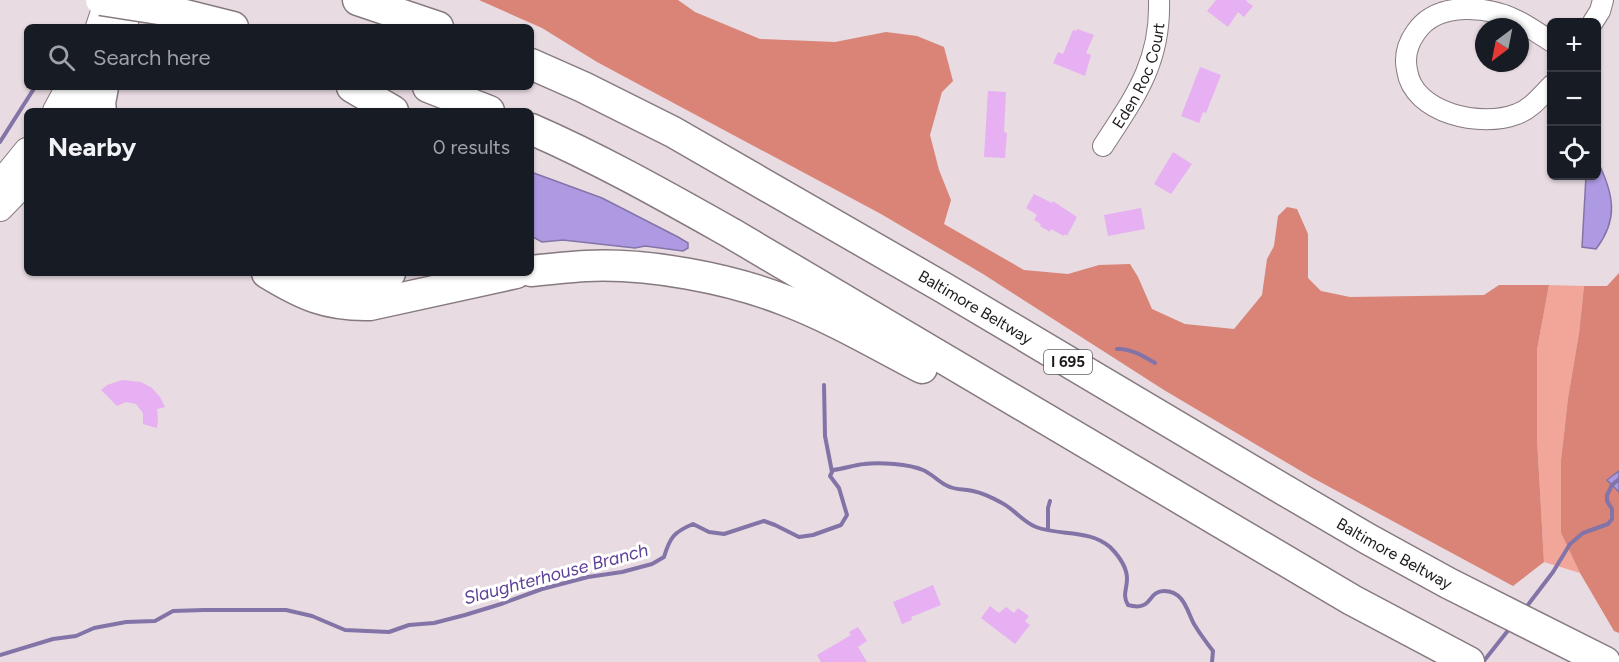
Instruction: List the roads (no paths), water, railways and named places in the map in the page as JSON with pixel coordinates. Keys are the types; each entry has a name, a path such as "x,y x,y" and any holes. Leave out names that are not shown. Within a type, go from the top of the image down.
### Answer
{"highway":[{"path":"101,0 168,11 222,24"},
{"path":"358,0 430,24"},
{"path":"168,11 200,24"},
{"name":"Baltimore Beltway","path":"534,65 583,87 682,137 1368,539 1448,583 1605,662"},
{"path":"101,108 102,90"},
{"path":"357,90 388,108"},
{"path":"436,90 481,108"},
{"path":"534,130 647,186 731,232 1352,600 1469,662"},
{"path":"534,271 587,266 656,270 730,283 786,301 862,336 1257,544"},
{"path":"272,276 311,296 330,303 348,306 370,305 502,276"},
{"path":"316,276 322,279 365,282 385,276"}],"main road":[{"path":"100,24 108,0"},
{"path":"124,24 133,0"},
{"path":"58,108 67,90"},
{"path":"81,108 91,90"},
{"path":"0,184 24,155"},
{"path":"0,208 24,183"}],"street":[{"name":"Eden Roc Court","path":"1103,146 1144,80 1153,56 1158,31 1159,0"},
{"path":"1596,18 1603,0"},
{"path":"1547,39 1520,22 1498,13 1463,9 1447,10 1432,16 1419,27 1410,41 1406,63 1411,84 1419,95 1457,117 1495,120 1518,114 1534,104 1547,89"}],"waterway":[{"path":"0,142 33,90"},
{"path":"1117,349 1132,351 1155,363"},
{"path":"824,385 825,436 832,472"},
{"name":"Slaughterhouse Branch","path":"0,655 53,639 76,636 94,628 126,622 155,621 173,611 286,610 312,616 345,630 389,632 409,625 434,623 501,604 542,589 652,564 664,557 674,536 693,524 709,532 724,534 764,521 799,537 813,535 841,525 847,515 839,488 830,476 833,470 878,463 917,468 927,472 946,486 984,494 1036,527 1084,535 1102,541 1113,550 1124,566 1127,575 1125,598 1128,605 1142,606 1159,592 1176,594 1184,603 1194,624 1213,651 1212,662"},
{"path":"1524,610 1553,572 1570,544 1583,533 1608,524 1612,519 1612,509 1607,501 1607,495 1612,485 1619,479"},
{"path":"1048,529 1050,501"},
{"path":"1483,662 1510,628"}]}
